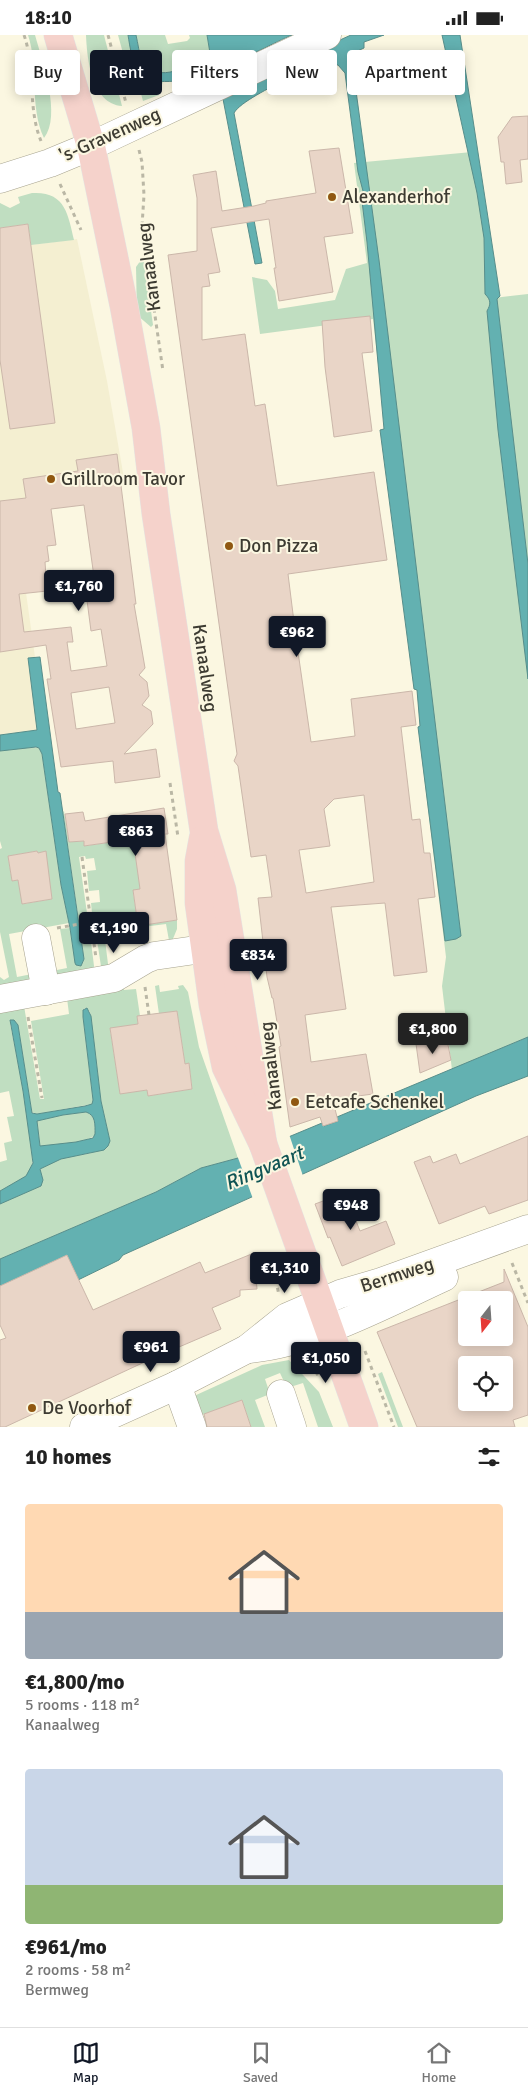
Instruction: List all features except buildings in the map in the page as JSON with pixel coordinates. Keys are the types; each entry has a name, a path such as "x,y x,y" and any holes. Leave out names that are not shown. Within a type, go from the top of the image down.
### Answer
{"main road":[{"name":"Kanaalweg","path":"58,35 91,146 124,306 146,428 156,514 204,831 198,883 199,903 218,946 213,1005 226,1067 263,1144 364,1427"}],"street":[{"name":"'s-Gravenweg","path":"0,179 50,163 91,146 327,35"},
{"path":"36,938 23,995 114,978 154,955 218,946"},
{"name":"Bermweg","path":"84,1427 177,1385 247,1349 287,1317 319,1303 528,1229"},
{"name":"Bermweg","path":"247,1349 272,1347 351,1320 528,1237"},
{"path":"177,1385 192,1427"},
{"path":"280,1394 292,1427"}],"path":[{"path":"24,35 29,52 34,121"},
{"path":"108,35 112,50"},
{"name":"Kanaalweg","path":"144,195 142,226 163,373"},
{"path":"82,857 100,981"},
{"path":"66,926 91,922"},
{"path":"23,995 42,1098"},
{"path":"279,1263 277,1286 287,1317"},
{"path":"512,1263 528,1303"},
{"path":"370,1363 394,1427"}],"shaded area":[{"path":"77,239 107,381 125,484 13,500 35,657 28,659 38,730 0,735 0,249"}],"green space":[{"path":"28,35 35,35 39,50 31,50"},
{"path":"86,35 104,35 108,50 90,50 90,67"},
{"path":"118,35 128,35 132,50 122,50"},
{"path":"136,35 165,35 168,44 187,41 190,38 189,35 207,35 210,50 172,50 172,71 165,73 162,73 162,50 140,50"},
{"path":"35,95 50,95 51,116 49,128 44,138 39,126"},
{"path":"102,95 119,95 122,106 112,103"},
{"path":"141,95 159,95 143,101"},
{"path":"472,152 494,298 528,294 528,1037 452,1070 442,986 446,957 418,727 420,726 417,690 414,689 373,319 260,334 252,277 267,280 275,291 278,309 335,300 346,269 367,263 354,163"},
{"path":"32,193 43,193 58,200 67,213 74,240 31,245 28,224 0,228 0,203 10,208 20,203 18,197"},
{"path":"141,260 144,261 153,325 151,327 137,315 136,267"},
{"path":"24,747 39,748 42,754 61,885 69,923 9,934 17,977 32,974 34,984 0,990 0,977 4,980 9,977 0,932 0,849 2,848 0,841 0,751","holes":["37,851 38,853 43,852 52,899 23,904 18,880 12,881 8,856"]},
{"path":"64,811 69,842 84,841 85,846 165,834 141,889 133,891 138,926 177,920 177,929 170,946 166,924 104,932 109,972 102,973 94,920 103,918 102,912 92,913 91,903 100,902 99,890 89,891 87,871 96,870 94,858 86,859 85,856 79,857 88,920 79,922"},
{"path":"79,926 89,926 95,974 54,981 52,971 67,968 60,929 70,928 76,965 81,966 84,959"},
{"path":"159,985 160,992 179,989 178,986 183,985 188,992 199,1047 238,1158 201,1168 156,1192 0,1259 0,1204 43,1180 40,1171 50,1162 64,1157 94,1152 110,1141 101,1101 90,1012 85,1008 83,1010 92,1104 37,1114 32,1112 18,1025 10,1023 28,1123 32,1160 31,1169 25,1177 0,1191 0,1162 7,1160 4,1143 12,1141 7,1117 14,1116 9,1091 0,1093 0,1011 24,1006 40,1099 44,1099 31,1021 69,1014 67,998 124,988 124,990 136,989 140,1016 137,1017 138,1024 110,1029 120,1093 147,1090 148,1096 192,1089 189,1063 185,1064 177,1011 159,1014 155,986"},
{"path":"86,1112 92,1116 95,1125 95,1135 91,1138 60,1145 40,1146 37,1121"},
{"path":"289,1360 319,1392 333,1427 318,1427 303,1383 287,1388 280,1373 265,1379 270,1394 255,1400 265,1427 251,1427 242,1400 197,1417 194,1396 262,1365"},
{"path":"382,1372 403,1427 398,1427 378,1374"}],"water":[{"path":"128,35 136,35 140,50 131,50"},
{"path":"207,35 292,35 257,52 257,50 210,50"},
{"path":"351,35 384,35 364,42 364,48 360,50 347,50 347,88 345,73 337,65 337,50 318,50"},
{"path":"442,35 460,35 462,50 445,50"},
{"path":"465,68 500,296 497,299 528,564 528,679 498,430 487,311 490,302 485,294 484,238 477,193 455,95 465,95"},
{"path":"172,71 172,81 162,81 162,73"},
{"path":"267,74 267,90 243,104 234,113 262,263 255,264 223,96 257,95 257,79"},
{"path":"348,95 357,95 379,260 461,936 445,941 418,727 420,726 417,690 414,689 380,430 384,429 361,193 363,191 358,172"},
{"path":"40,657 58,792 60,793 84,959 81,966 75,963 61,885 42,754 39,748 36,747 0,751 0,735 37,730 28,658"},
{"path":"87,1008 91,1016 101,1101 110,1141 108,1146 104,1150 61,1159 40,1169 43,1180 41,1186 0,1204 0,1191 26,1176 33,1163 23,1091 10,1020 14,1020 18,1025 32,1113 37,1114 92,1104 83,1010","holes":["89,1113 92,1115 95,1124 93,1138 40,1146 37,1121 63,1115"]},
{"name":"Ringvaart","path":"528,1037 528,1076 476,1096 123,1255 119,1260 0,1318 0,1259 156,1192 201,1168 238,1158 322,1123 324,1126 338,1121 337,1117"}],"pier":[{"path":"289,1134 303,1176 253,1199 237,1155"}],"place":[{"name":"Alexanderhof","path":"332,197"},
{"name":"Grillroom Tavor","path":"51,479"},
{"name":"Don Pizza","path":"229,546"},
{"name":"Eetcafe Schenkel","path":"295,1102"},
{"name":"De Voorhof","path":"32,1408"}]}
